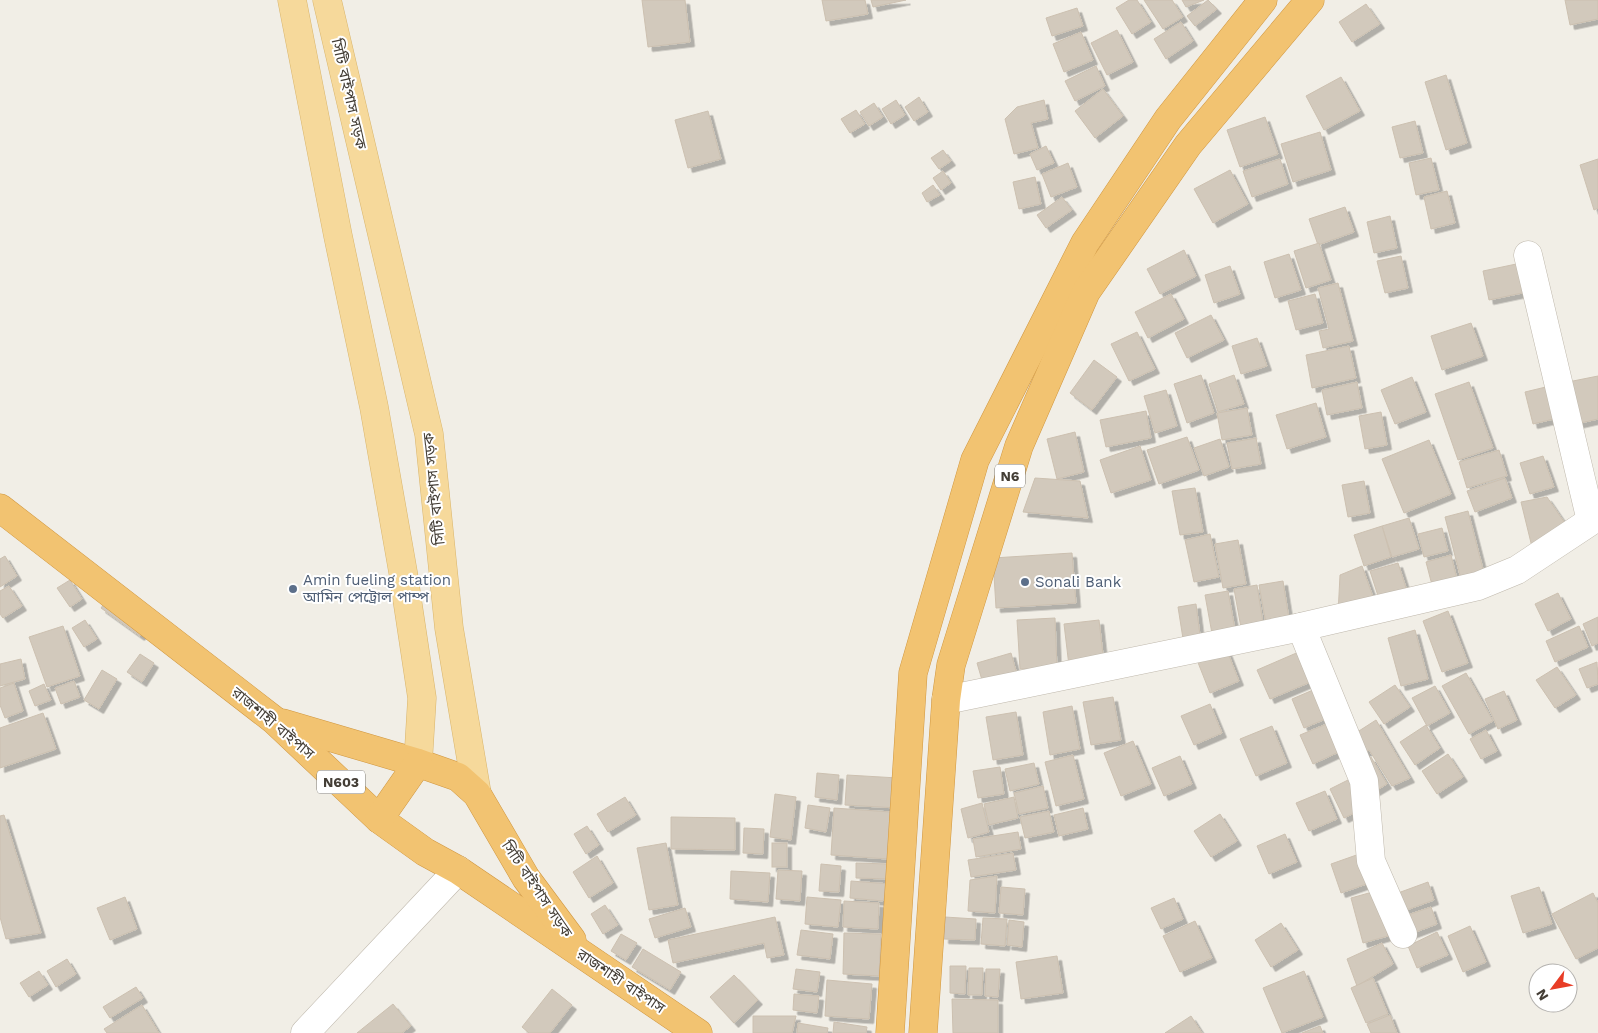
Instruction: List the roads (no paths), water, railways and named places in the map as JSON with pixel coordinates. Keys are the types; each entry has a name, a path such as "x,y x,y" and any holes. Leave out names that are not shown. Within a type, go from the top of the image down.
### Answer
{"highway":[{"name":"N6","path":"890,1033 913,673 975,460 1085,243 1168,119 1263,0"},
{"name":"N6","path":"924,1033 946,700 952,665 1019,446 1086,292 1188,145 1310,0"},
{"name":"রাজশাহী বাইপাস","path":"0,508 274,720 379,819 425,852 458,870 698,1033"},
{"path":"274,720 418,762 458,777 477,794"},
{"path":"379,819 418,762"},
{"name":"সিটি বাইপাস সড়ক","path":"477,794 526,878 583,956"}],"main road":[{"path":"292,0 338,236 374,407 403,572 422,698 418,762"},
{"name":"সিটি বাইপাস সড়ক","path":"327,0 429,434 449,628 477,794"}],"street":[{"path":"946,700 1301,628 1478,586 1517,570 1591,521 1528,255"},
{"path":"1301,628 1364,781 1371,861 1403,934"},
{"path":"305,1033 458,870"}],"place":[{"name":"Sonali Bank","path":"1025,582"},
{"name":"Amin fueling station আমিন পেট্রোল পাম্প","path":"293,589"}]}
